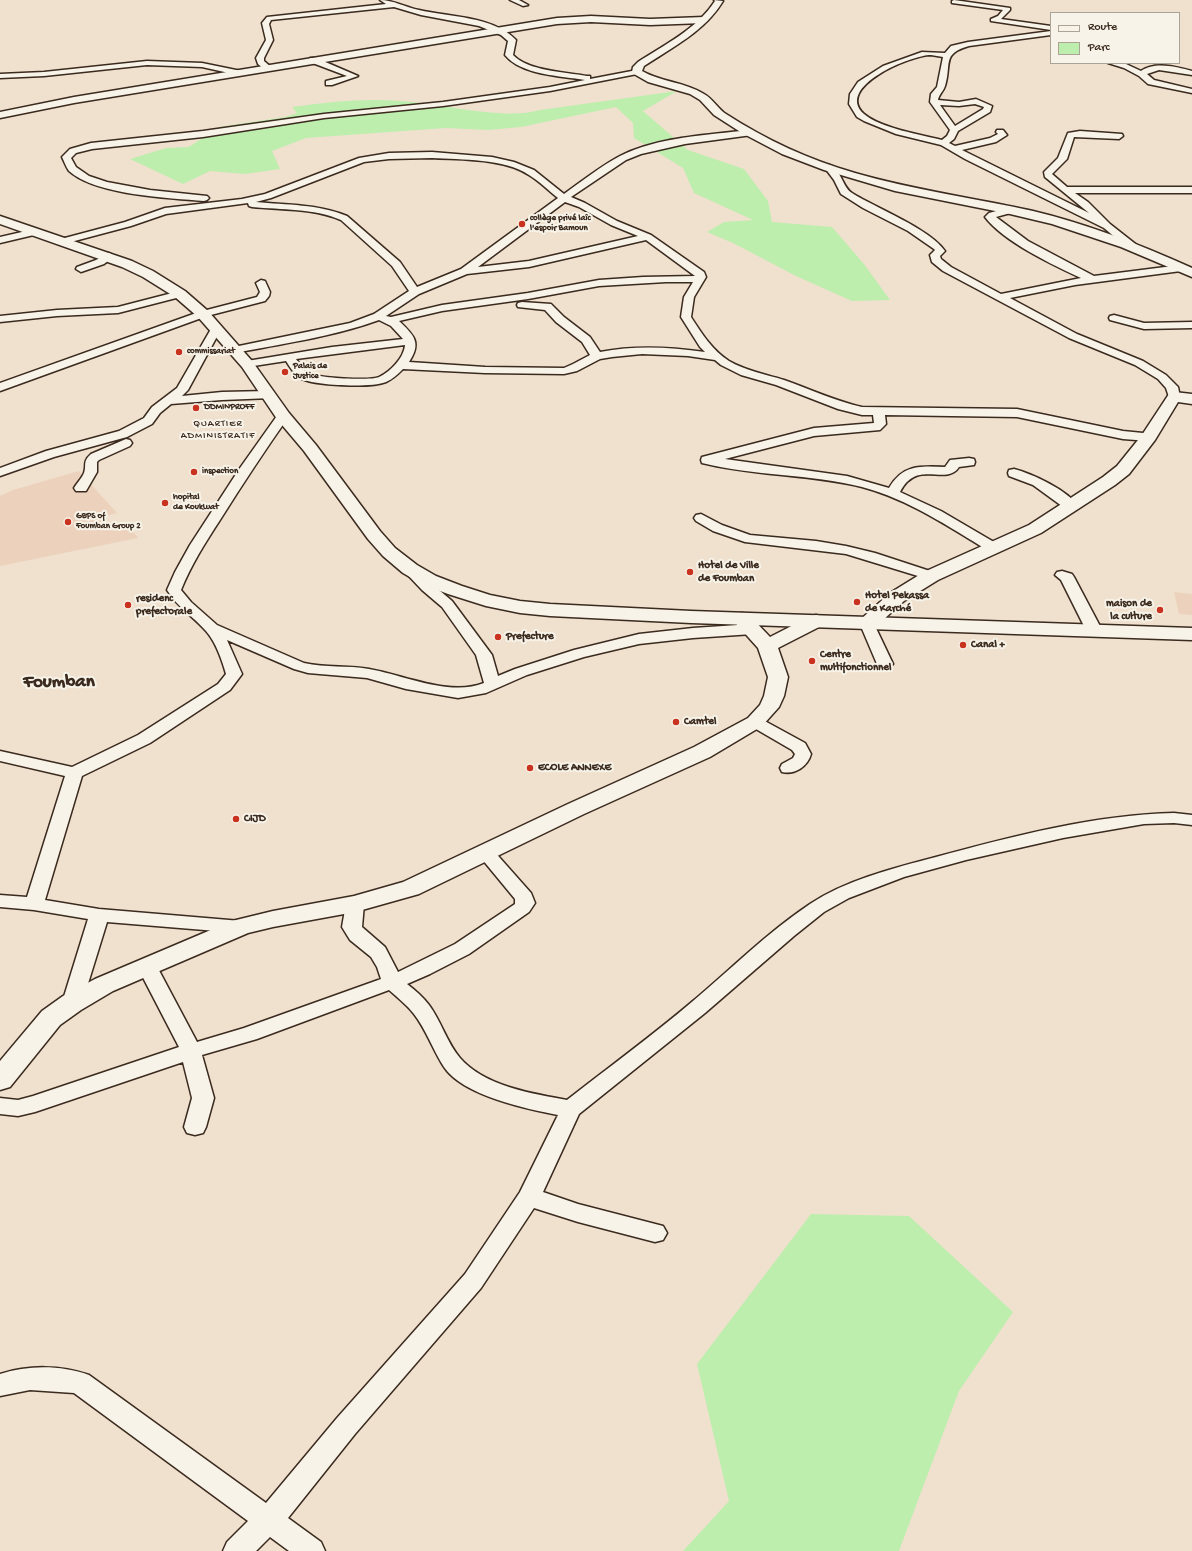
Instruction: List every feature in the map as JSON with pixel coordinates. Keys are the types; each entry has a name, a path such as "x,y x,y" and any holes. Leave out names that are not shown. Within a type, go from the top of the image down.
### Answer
{"main road":[{"path":"718,0 719,2 714,10 704,20 641,64 636,72 702,96 718,114 749,133 777,147 829,168 912,191 1011,210 1062,223 1134,248 1192,273"},
{"path":"0,115 74,100 574,19 650,22 704,20"},
{"path":"0,220 109,256 148,274 180,294 203,314 247,364 283,416 310,448 374,535 390,552 410,569 429,580 486,600 520,607 754,631 788,636 816,621"},
{"path":"867,624 897,597 931,576 1035,529 1109,481 1123,470 1149,437 1174,398 1192,399"},
{"path":"754,631 816,621 867,624 1192,634"},
{"path":"0,1080 51,1018 72,1003 104,985 240,927 273,919 355,904 411,888 486,853 547,822 702,752 755,722 769,707 774,696 778,677 754,631"}],"street":[{"path":"383,0 393,5 422,13 464,20 497,31 512,40 509,55 510,58 520,64 595,79"},
{"path":"513,0 525,5"},
{"path":"954,2 1006,8 1008,9 1000,17 993,20 1034,24 1050,28"},
{"path":"268,68 261,62 260,58 269,43 270,37 265,25 266,20 269,18 393,5"},
{"path":"954,130 934,102 935,94 941,87 947,55 951,45 1050,33"},
{"path":"958,39 979,34"},
{"path":"947,55 922,54 898,62 864,81 857,89 853,98 856,110 867,121 944,143 968,157 1107,226"},
{"path":"314,60 354,76 329,83"},
{"path":"0,76 44,74 147,63 202,65 238,73"},
{"path":"1117,64 1126,66 1142,74 1151,82 1192,91"},
{"path":"1142,74 1147,70 1161,68 1192,73"},
{"path":"415,292 403,272 396,264 371,241 339,216 320,210 138,192 106,186 76,172 67,163 66,158 73,151 92,146 203,134 324,116 419,107 503,96 560,87 636,72"},
{"path":"521,93 532,100"},
{"path":"478,108 503,96"},
{"path":"934,102 959,104 976,100 988,106 987,110 954,130 951,138 944,143"},
{"path":"954,149 1000,137 1003,135 1000,132"},
{"path":"234,350 321,333 354,325 378,316 415,292 465,271 564,198 623,158 650,148 672,143 749,133"},
{"path":"1119,136 1071,135 1064,156 1059,164 1048,172 1048,175 1065,190 1085,204 1107,226 1134,248"},
{"path":"64,241 122,226 165,211 242,202 282,192 362,160 388,156 409,155 460,157 504,162 531,172 564,198 582,205 614,223 648,236 700,274 700,279 689,298 686,317 704,345 717,357 735,369 780,383 842,406 862,411 1017,413 1123,435 1149,437"},
{"path":"829,168 838,179 844,192 866,206 911,229 931,243 940,251 936,255 936,260 939,263 1073,336 1139,362 1162,377 1172,387 1174,398"},
{"path":"1065,190 1192,190"},
{"path":"1011,210 992,215 990,217 1022,242 1091,280"},
{"path":"0,240 35,232"},
{"path":"465,271 529,264 648,236"},
{"path":"81,269 95,264 109,256"},
{"path":"1000,297 1060,284 1181,268"},
{"path":"391,320 409,315 482,302 609,282 700,279"},
{"path":"0,387 203,314 261,299 265,292 261,282"},
{"path":"0,319 57,313 118,310 180,294"},
{"path":"482,302 547,306 563,322 586,338 596,357"},
{"path":"289,357 304,375 316,380 381,380 401,365 411,348 410,341 391,320 378,316"},
{"path":"1114,318 1144,326 1192,325"},
{"path":"0,472 50,454 123,434 148,421 156,410 182,390 216,329"},
{"path":"247,364 332,350 410,341"},
{"path":"401,365 484,370 570,371 596,357 644,351 717,357"},
{"path":"168,401 222,396 268,395"},
{"path":"878,412 880,424 876,427 814,432 707,460 855,482 893,493 925,509 994,548"},
{"path":"283,416 249,464 178,578 174,590 180,600 212,628 299,666 314,670 368,673 406,684 458,693 471,692 522,672 579,653 639,638 693,633 754,631"},
{"path":"81,488 91,472 91,462 95,457 138,438 147,429 148,421"},
{"path":"893,493 901,481 909,473 916,470 946,471 952,468 955,463 969,462"},
{"path":"1014,473 1040,483 1071,506"},
{"path":"701,518 724,532 747,538 761,541 835,548 931,576"},
{"path":"410,569 427,587 447,604 484,655 492,684"},
{"path":"1062,575 1067,578 1094,630"},
{"path":"867,624 885,664"},
{"path":"0,756 74,773 144,739 224,687 234,674 231,662 212,628"},
{"path":"755,722 798,747 803,754 801,761 788,768"},
{"path":"34,904 74,773"},
{"path":"237,1551 269,1520 346,1426 473,1281 513,1223 528,1197 571,1109 698,1008 787,930 817,908 842,894 898,873 964,855 1023,840 1083,828 1144,819 1174,818 1192,820"},
{"path":"0,1106 18,1108 35,1104 250,1034 429,967 462,949 522,908 526,903 524,897 486,853"},
{"path":"0,901 34,904 99,914 240,927"},
{"path":"355,904 352,927 357,935 378,952 387,967 392,982 410,997 422,1010 452,1063 461,1072 479,1083 510,1096 527,1101 571,1109"},
{"path":"72,1003 89,952 99,914"},
{"path":"147,966 191,1052 203,1098 195,1127"},
{"path":"528,1197 578,1213 655,1233"},
{"path":"0,1385 9,1381 40,1377 80,1383 311,1551"}],"shaded area":[{"name":"GBPS of Foumban Group 2","path":"79,471 117,513 99,518 111,531 129,526 138,538 0,566 0,496 13,490"},
{"path":"1174,592 1192,594 1192,615 1179,614"}],"green space":[{"path":"677,91 643,111 688,150 744,169 768,201 772,222 832,227 864,264 890,300 852,301 796,276 733,243 707,232 724,222 753,220 694,193 683,168 634,138 633,123 616,107 521,127 488,130 446,128 306,138 272,151 280,169 245,174 210,171 183,184 130,159 166,148 189,147 219,127 285,117 297,113 292,107 306,105 346,101 387,100 417,102 490,113 509,114"},
{"path":"811,1214 909,1216 1013,1312 959,1391 899,1551 683,1551 729,1501 697,1364"}],"place":[{"name":"collège privé laîc l'espoir Bamoun","path":"522,224"},
{"name":"commissariat","path":"179,352"},
{"name":"Palais de Justice","path":"285,372"},
{"name":"DDMINPROFF","path":"196,408"},
{"name":"inspection","path":"194,472"},
{"name":"hopital de Koukwat","path":"165,503"},
{"name":"GBPS of Foumban Group 2","path":"68,522"},
{"name":"Hotel de Ville de Foumban","path":"690,572"},
{"name":"Hotel Pekassa de Karché","path":"857,602"},
{"name":"residenc prefectorale","path":"128,605"},
{"name":"maison de la culture","path":"1160,610"},
{"name":"Prefecture","path":"498,637"},
{"name":"Canal +","path":"963,645"},
{"name":"Centre multifonctionnel","path":"812,661"},
{"name":"Camtel","path":"676,722"},
{"name":"ECOLE ANNEXE","path":"530,768"},
{"name":"CIJD","path":"236,819"}],"district":[{"name":"QUARTIER ADMINISTRATIF","path":"218,430"},
{"name":"Foumban","path":"59,683"}]}
